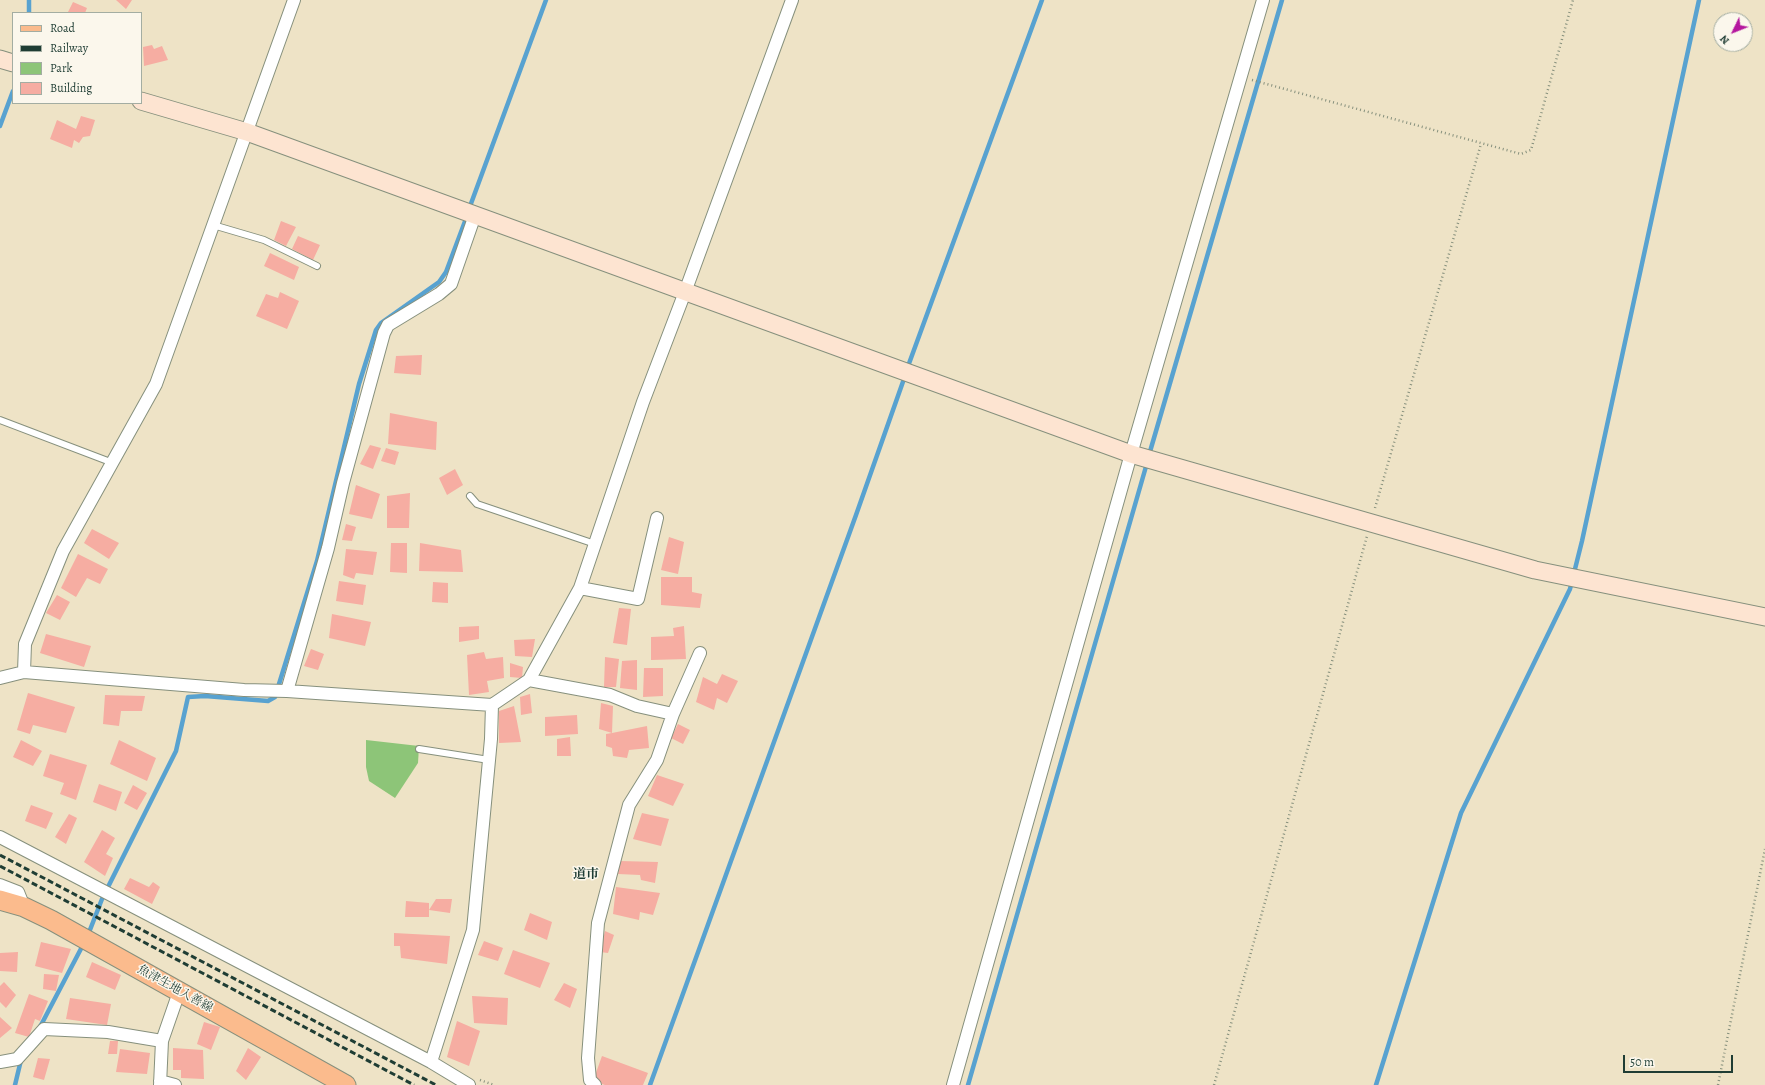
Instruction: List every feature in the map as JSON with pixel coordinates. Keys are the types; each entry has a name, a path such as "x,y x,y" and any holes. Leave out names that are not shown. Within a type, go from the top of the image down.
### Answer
{"main road":[{"name":"魚津生地入善線","path":"0,898 24,907 94,944 346,1085"}],"street":[{"path":"24,672 25,644 60,558 156,384 294,0"},
{"path":"0,678 24,672 244,690 492,704 529,680 580,588 643,402 792,0"},
{"path":"953,1085 1131,454 1263,0"},
{"path":"0,59 12,63"},
{"path":"142,100 247,132 1131,454 1535,570 1765,618"},
{"path":"287,692 328,548 343,484 384,333 388,325 439,294 451,284 475,215"},
{"path":"580,588 638,599 657,518"},
{"path":"595,1085 590,1080 588,1058 598,923 629,805 657,760 672,714 700,653"},
{"path":"529,680 610,695 637,706 672,714"},
{"path":"431,1062 473,930 489,760 492,704"},
{"path":"0,837 431,1062 469,1085"},
{"path":"174,1085 160,1083 162,1041 179,992"},
{"path":"0,1062 17,1059 44,1029 108,1032 162,1041"}],"lane":[{"path":"213,225 264,240 317,266"},
{"path":"0,420 113,463"},
{"path":"470,496 477,504 595,544"},
{"path":"419,749 489,760"}],"path":[{"path":"1241,77 1480,144 1521,154 1531,150 1573,0"},
{"path":"1214,1085 1371,522 1480,144"},
{"path":"1718,1085 1765,849"}],"green space":[{"path":"366,740 419,746 418,763 395,798 369,781 366,767"}],"building":[{"path":"116,0 132,0 126,9"},
{"path":"73,2 87,8 85,12 68,12"},
{"path":"152,45 154,49 162,46 168,60 144,66 143,47"},
{"path":"81,116 95,120 90,136 83,137 79,143 74,140 72,148 50,139 57,120 76,129"},
{"path":"281,221 296,227 286,246 274,240"},
{"path":"298,236 320,245 313,260 292,249"},
{"path":"270,253 299,267 294,280 264,266"},
{"path":"280,292 299,301 287,329 256,316 266,294 278,298"},
{"path":"422,355 421,375 394,373 396,356"},
{"path":"390,413 437,422 436,450 388,444"},
{"path":"370,445 381,448 373,469 360,464"},
{"path":"386,448 399,452 395,465 381,461"},
{"path":"455,469 463,485 447,495 439,478"},
{"path":"356,485 380,494 372,519 349,514"},
{"path":"410,493 409,528 387,528 387,496"},
{"path":"346,524 356,527 352,541 342,540"},
{"path":"92,529 119,543 109,559 84,543"},
{"path":"669,537 684,542 678,574 661,570"},
{"path":"391,543 407,543 407,573 390,572"},
{"path":"420,543 461,550 463,572 419,571"},
{"path":"346,549 377,552 373,575 356,573 354,579 343,575"},
{"path":"78,554 108,569 100,584 87,578 76,597 61,588"},
{"path":"661,577 692,577 692,592 702,594 700,608 661,605"},
{"path":"339,581 366,585 363,605 336,601"},
{"path":"433,582 448,583 448,603 432,602"},
{"path":"57,595 70,602 60,620 46,613"},
{"path":"619,608 631,609 627,645 613,643"},
{"path":"332,614 371,622 365,646 329,638"},
{"path":"479,626 479,639 459,642 459,627"},
{"path":"684,626 686,659 651,660 651,637 674,636 673,628"},
{"path":"46,634 91,646 84,667 40,653"},
{"path":"535,639 532,657 515,656 514,640"},
{"path":"311,649 324,654 318,670 304,666"},
{"path":"484,652 486,659 503,657 504,678 487,681 489,692 469,695 467,655"},
{"path":"605,657 619,659 616,687 604,687"},
{"path":"637,660 637,690 620,688 622,661"},
{"path":"510,663 523,667 522,678 510,677"},
{"path":"644,668 663,668 663,696 643,697"},
{"path":"722,674 738,681 727,703 717,698 714,710 696,702 703,677 717,684"},
{"path":"28,693 75,707 66,733 33,725 30,734 17,730"},
{"path":"530,694 532,713 521,715 520,697"},
{"path":"105,695 145,696 142,711 121,711 119,726 103,724"},
{"path":"601,703 613,706 612,733 599,729"},
{"path":"514,706 521,742 499,743 499,711"},
{"path":"577,715 578,734 545,736 545,717"},
{"path":"678,724 690,730 683,744 671,738"},
{"path":"647,726 649,748 629,750 627,758 613,756 612,748 606,746 606,734"},
{"path":"570,737 571,756 557,756 557,739"},
{"path":"21,740 42,751 33,766 13,757"},
{"path":"119,740 156,758 147,781 110,764"},
{"path":"50,754 87,765 76,800 60,794 64,783 43,776"},
{"path":"657,775 684,784 673,806 648,796"},
{"path":"99,784 122,792 116,811 93,802"},
{"path":"133,785 147,793 137,810 124,803"},
{"path":"31,805 53,813 46,829 25,821"},
{"path":"642,813 669,819 661,846 633,839"},
{"path":"69,814 77,818 66,844 55,837"},
{"path":"102,830 115,838 106,854 113,858 105,876 84,862"},
{"path":"620,861 658,862 655,883 641,880 640,875 618,874"},
{"path":"130,878 149,887 153,882 160,887 152,904 124,889"},
{"path":"616,887 660,893 653,915 640,912 639,920 613,914"},
{"path":"436,899 452,899 450,913 429,910"},
{"path":"406,901 429,903 429,917 405,917"},
{"path":"530,913 552,922 547,940 524,930"},
{"path":"605,931 614,935 608,953 600,952"},
{"path":"394,933 450,936 447,964 401,958 400,946 394,946"},
{"path":"484,941 503,948 498,961 478,955"},
{"path":"41,942 71,949 62,973 35,966"},
{"path":"513,950 550,963 540,988 504,974"},
{"path":"18,952 17,972 0,971 0,953"},
{"path":"92,962 121,975 115,990 86,977"},
{"path":"44,974 59,975 56,991 43,989"},
{"path":"4,982 16,995 6,1008 0,1002 0,986"},
{"path":"564,983 577,989 570,1008 554,1000"},
{"path":"29,994 48,1001 40,1021 35,1019 29,1037 15,1033"},
{"path":"472,996 508,998 507,1025 474,1023"},
{"path":"70,998 111,1004 107,1025 66,1019"},
{"path":"0,1017 12,1028 0,1038"},
{"path":"457,1021 480,1031 469,1066 447,1057"},
{"path":"204,1022 220,1027 211,1050 197,1044"},
{"path":"110,1041 118,1041 117,1054 108,1054"},
{"path":"173,1048 203,1050 204,1079 181,1078 181,1070 173,1070"},
{"path":"248,1048 261,1057 246,1080 236,1071"},
{"path":"120,1049 150,1053 147,1074 116,1072"},
{"path":"602,1056 648,1073 643,1085 605,1085 593,1081"},
{"path":"38,1058 50,1059 44,1080 33,1077"}],"waterway":[{"path":"29,0 29,12"},
{"path":"469,209 546,0"},
{"path":"907,369 1042,0"},
{"path":"1149,455 1282,0"},
{"path":"1376,1085 1461,813 1570,589 1582,541 1699,0"},
{"path":"0,126 12,94"},
{"path":"88,935 102,899 176,751 188,697 205,696 268,701 275,697 317,561 359,384 376,330 381,323 439,282 446,272 467,216"},
{"path":"650,1085 905,376"},
{"path":"968,1085 1147,463"},
{"path":"40,1027 84,943"},
{"path":"15,1085 21,1060"}],"railway":[{"path":"0,855 436,1085"},
{"path":"0,866 414,1085"}],"district":[{"name":"道市","path":"586,875"}]}
